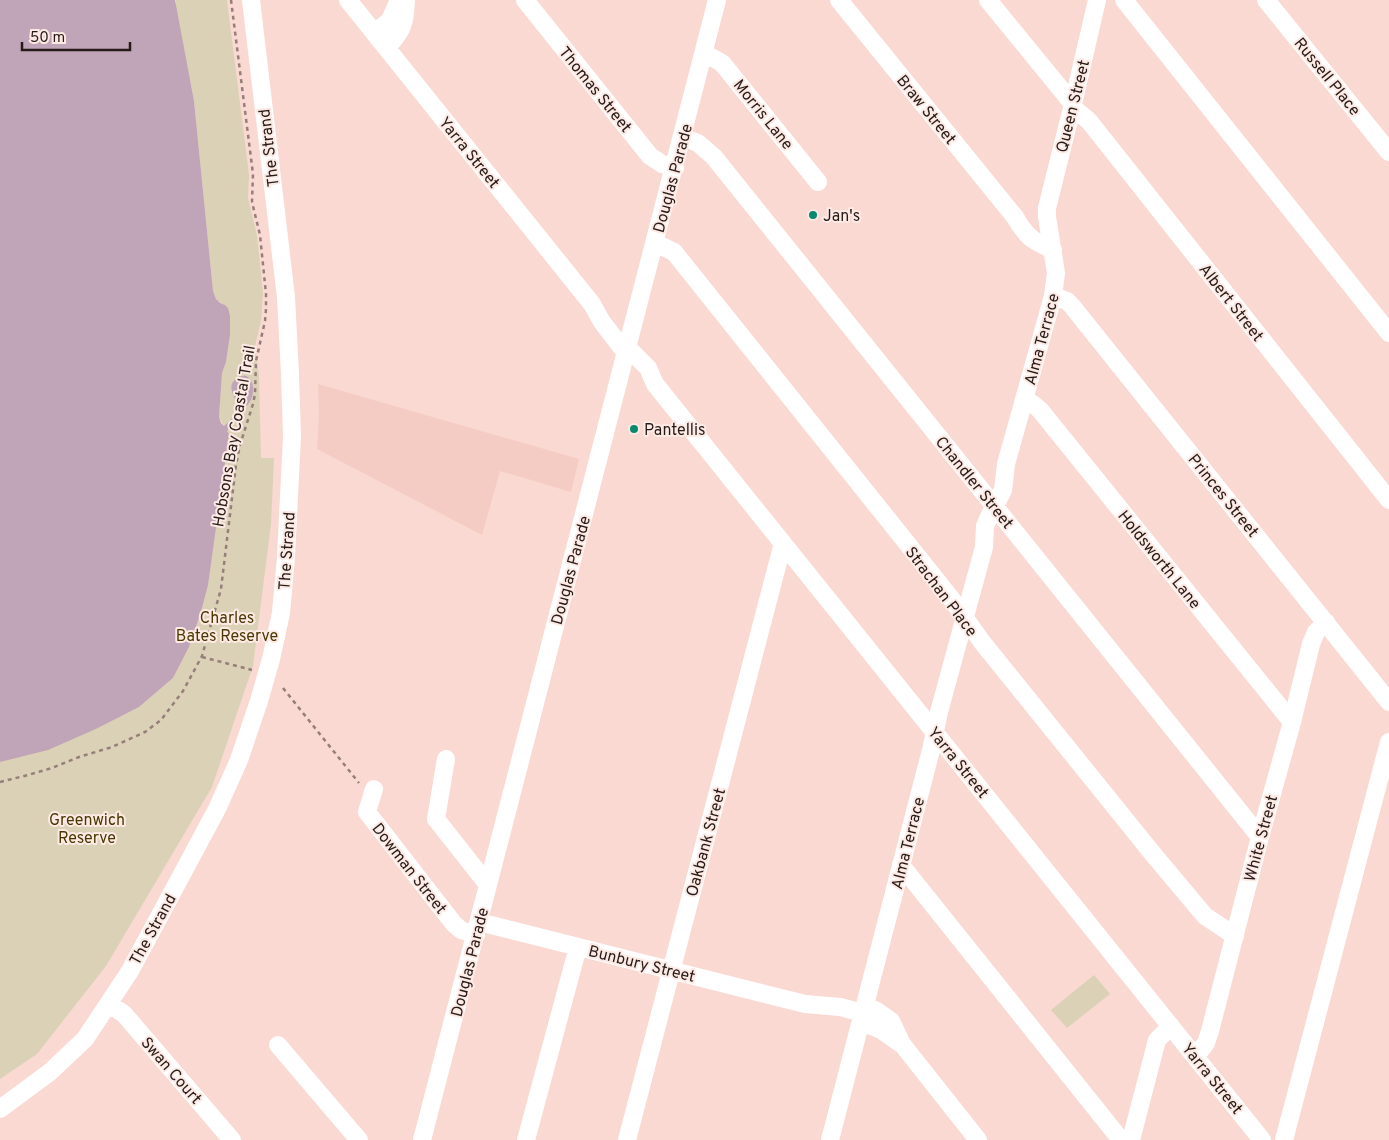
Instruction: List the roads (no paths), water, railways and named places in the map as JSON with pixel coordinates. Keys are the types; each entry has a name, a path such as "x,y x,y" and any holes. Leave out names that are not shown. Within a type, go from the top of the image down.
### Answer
{"street":[{"name":"The Strand","path":"0,1109 50,1072 85,1039 130,971 217,809 235,768 260,701 281,613 290,494 292,436 290,374 286,296 251,0"},
{"name":"Yarra Street","path":"348,0 592,304 612,320 635,321"},
{"path":"375,33 390,20 399,0"},
{"path":"387,47 403,26 406,14 406,0"},
{"name":"Thomas Street","path":"525,0 650,156 662,164 675,168"},
{"name":"Douglas Parade","path":"422,1140 717,0"},
{"name":"Braw Street","path":"839,0 1015,218 1028,237 1053,250"},
{"name":"Albert Street","path":"988,0 1073,106 1089,122 1389,500"},
{"name":"Queen Street","path":"1046,212 1048,197 1073,106 1097,0"},
{"path":"1124,0 1389,333"},
{"name":"Russell Place","path":"1266,0 1389,152"},
{"name":"Morris Lane","path":"704,53 722,63 818,182"},
{"name":"Chandler Street","path":"683,137 698,142 714,157 1260,837"},
{"path":"1015,218 1027,225 1032,225 1042,219 1046,212"},
{"name":"Alma Terrace","path":"830,1140 934,731 984,547 985,526 1004,488 1006,464 1053,296 1056,277 1046,212"},
{"name":"Strachan Place","path":"655,243 674,252 950,597 982,642 1193,902 1205,916 1235,936"},
{"name":"Princes Street","path":"1053,296 1067,301 1072,306 1389,702"},
{"name":"Yarra Street","path":"592,304 602,322 627,351 648,368 655,384 1262,1140"},
{"path":"621,374 640,376 655,384"},
{"name":"Holdsworth Lane","path":"1024,399 1040,410 1292,722"},
{"name":"Oakbank Street","path":"627,1140 783,543"},
{"name":"White Street","path":"1196,1056 1206,1043 1210,1031 1311,644 1316,632 1326,622"},
{"path":"1284,1140 1389,742"},
{"path":"446,759 436,819 488,885"},
{"name":"Dowman Street","path":"373,794 367,812 454,924 461,930 477,929"},
{"path":"901,865 1121,1140"},
{"name":"Bunbury Street","path":"477,929 578,947 672,970 805,1004 840,1019 862,1016 905,1048 978,1140"},
{"path":"526,1140 578,947"},
{"name":"Swan Court","path":"109,1004 124,1014 232,1140"},
{"path":"1130,1140 1156,1044 1160,1036 1171,1026"},
{"path":"278,1044 359,1140"}],"place":[{"name":"Jan's","path":"813,215"},
{"name":"Pantellis","path":"634,429"}],"park label":[{"name":"Charles Bates Reserve","path":"227,626"},
{"name":"Greenwich Reserve","path":"87,828"}]}
